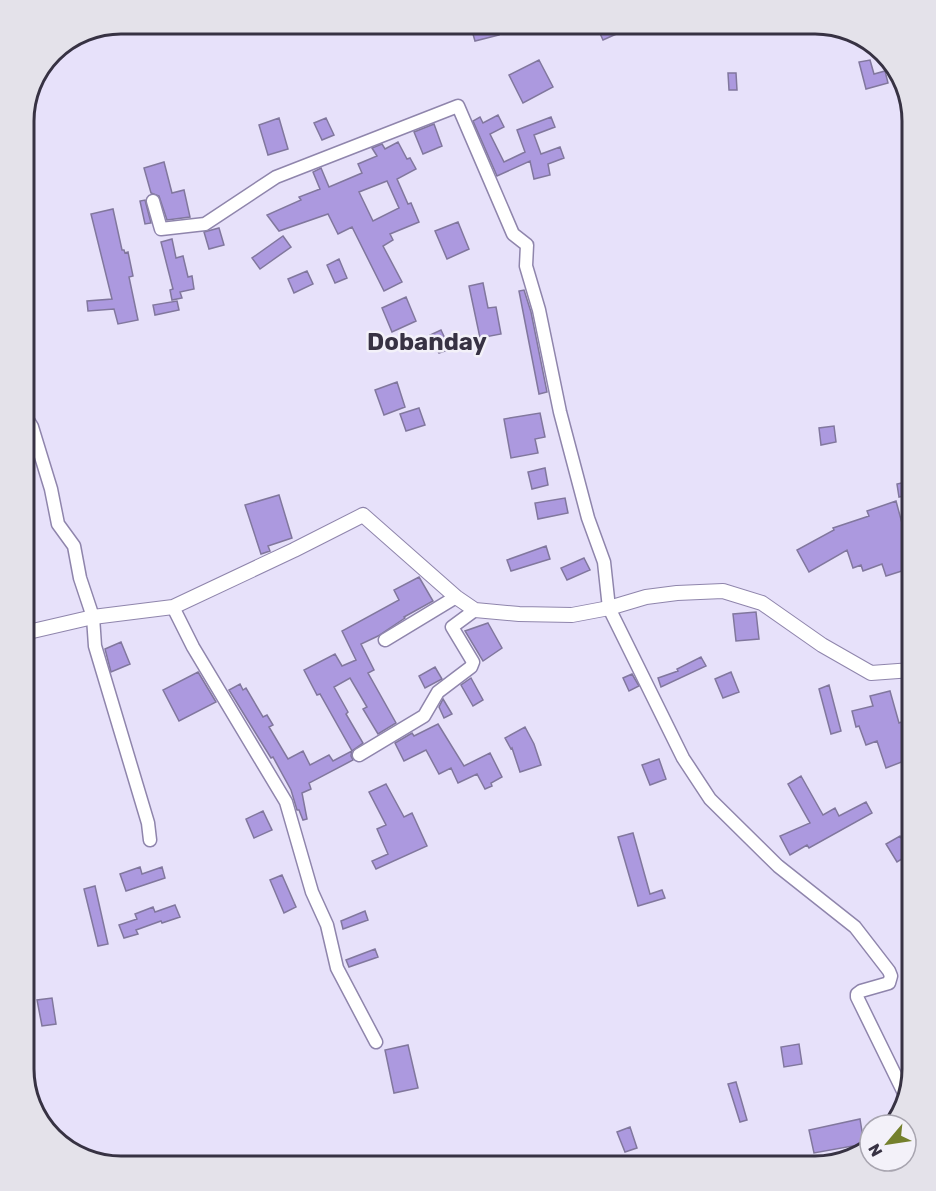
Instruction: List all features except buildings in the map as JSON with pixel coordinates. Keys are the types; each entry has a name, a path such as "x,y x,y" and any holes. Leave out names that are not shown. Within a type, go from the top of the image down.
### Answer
{"street":[{"path":"153,201 161,229 205,224 276,177 458,106 513,234 527,245 526,266 560,412 588,518 604,562 609,608 683,758 710,799 778,866 855,927 889,971 891,976 889,983 861,991 857,997 900,1085"},
{"path":"35,437 51,489 58,524 74,546 80,579 93,617 95,646 148,823 150,840"},
{"path":"35,630 93,617 173,607 363,515 456,597 475,610 572,615 609,608 646,597 723,591 762,603 822,645 871,674 902,671"},
{"path":"385,640 456,597"},
{"path":"173,607 193,647 286,802 312,892 327,925 338,968 376,1042"},
{"path":"359,755 424,716 438,692 471,667 472,662 452,627 475,610"}],"district":[{"name":"Dobanday","path":"427,342"}]}
